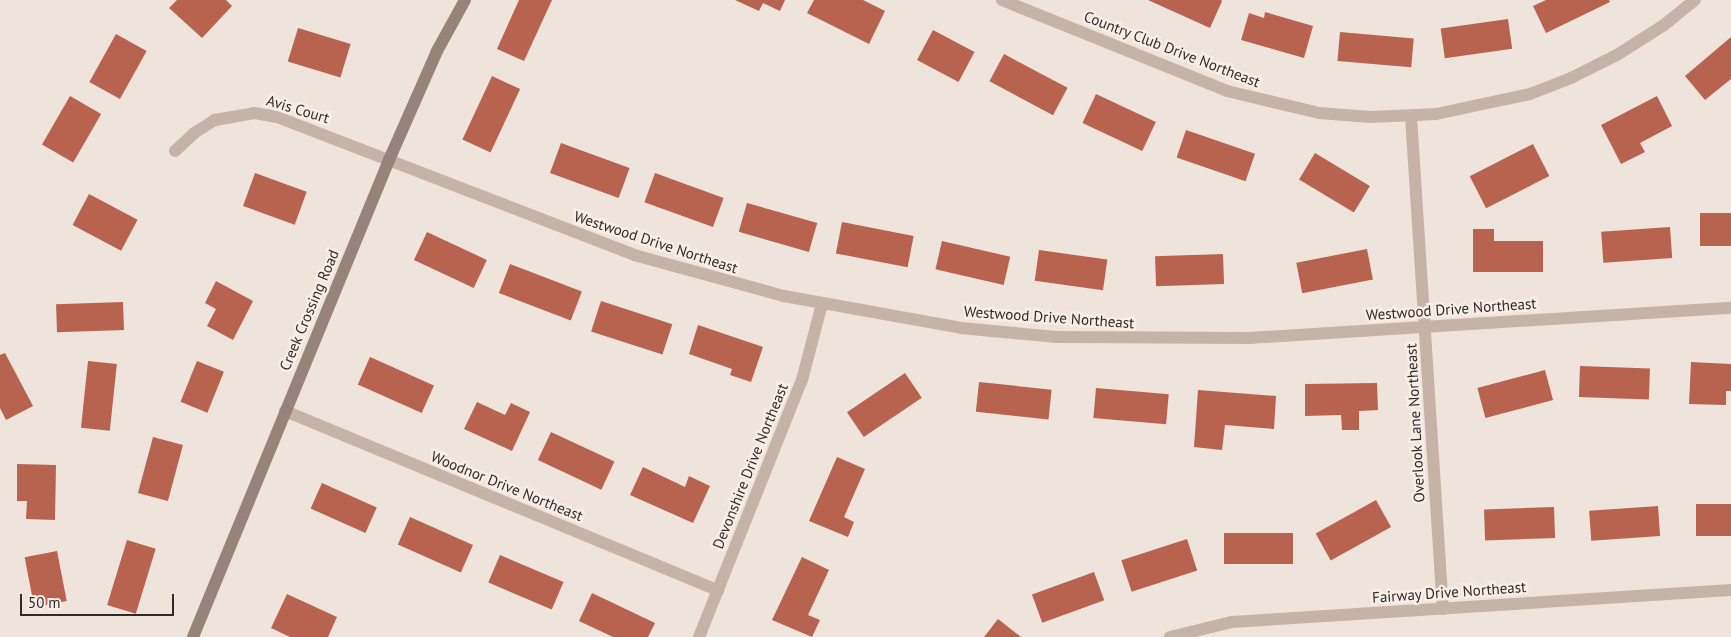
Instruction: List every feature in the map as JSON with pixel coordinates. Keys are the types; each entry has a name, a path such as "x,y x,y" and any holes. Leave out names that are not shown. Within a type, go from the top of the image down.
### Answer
{"street":[{"name":"Creek Crossing Road","path":"193,637 284,411 389,160 438,51 465,0"},
{"name":"Country Club Drive Northeast","path":"1002,0 1228,91 1272,104 1319,113 1411,116 1485,106 1571,78 1617,55 1696,0"},
{"name":"Avis Court","path":"175,151 194,133 215,120 254,113 308,127 389,160"},
{"name":"Overlook Lane Northeast","path":"1411,116 1443,609"},
{"name":"Westwood Drive Northeast","path":"389,160 634,255 711,279 822,304 961,328 1057,337 1249,338 1731,308"},
{"name":"Devonshire Drive Northeast","path":"699,637 802,380 822,304"},
{"name":"Woodnor Drive Northeast","path":"284,411 718,590"},
{"name":"Fairway Drive Northeast","path":"1170,637 1232,622 1731,590"}],"building":[{"path":"177,0 226,0 232,6 202,38 169,8"},
{"path":"519,0 552,0 524,61 497,49"},
{"path":"735,0 785,0 780,11 763,3 759,11"},
{"path":"814,0 863,0 885,11 869,44 807,13"},
{"path":"1148,0 1221,0 1222,1 1210,28"},
{"path":"1546,0 1609,0 1610,2 1546,33 1533,6"},
{"path":"1265,12 1313,26 1304,58 1241,40 1249,13 1264,18"},
{"path":"1508,19 1512,49 1445,58 1441,28"},
{"path":"298,28 351,44 340,78 288,61"},
{"path":"933,30 974,52 959,82 917,60"},
{"path":"1340,32 1414,38 1411,67 1337,61"},
{"path":"116,34 147,51 120,99 89,82"},
{"path":"1731,37 1731,79 1705,100 1685,76"},
{"path":"1004,54 1068,88 1053,115 989,81"},
{"path":"492,76 520,89 491,153 462,139"},
{"path":"1096,94 1156,122 1142,151 1082,123"},
{"path":"70,96 101,114 73,162 42,144"},
{"path":"1657,96 1672,126 1640,143 1645,152 1621,164 1601,125"},
{"path":"1186,130 1255,154 1246,181 1177,157"},
{"path":"561,143 630,168 619,198 550,173"},
{"path":"1533,144 1549,176 1486,208 1470,176"},
{"path":"1315,153 1370,186 1354,213 1299,180"},
{"path":"255,173 307,192 295,225 243,206"},
{"path":"655,173 724,198 713,227 644,202"},
{"path":"89,194 138,220 121,251 73,225"},
{"path":"747,203 817,223 809,252 739,232"},
{"path":"1700,213 1731,213 1731,246 1700,246"},
{"path":"842,222 914,236 908,267 836,253"},
{"path":"1670,227 1672,258 1603,263 1601,232"},
{"path":"1473,229 1494,229 1494,241 1543,241 1543,272 1473,272"},
{"path":"427,232 487,260 474,288 414,260"},
{"path":"942,241 1010,257 1004,285 935,269"},
{"path":"1367,249 1373,279 1302,293 1296,263"},
{"path":"1039,250 1107,260 1103,290 1035,281"},
{"path":"1223,254 1224,284 1156,286 1155,256"},
{"path":"510,264 582,292 571,321 499,293"},
{"path":"216,281 253,301 233,340 207,326 216,309 205,303"},
{"path":"601,301 672,324 662,355 591,331"},
{"path":"123,302 124,330 57,332 56,304"},
{"path":"698,325 763,347 751,382 730,375 732,369 689,354"},
{"path":"5,353 33,406 6,420 0,408 0,355"},
{"path":"370,357 434,385 422,413 358,384"},
{"path":"88,361 117,364 110,431 81,428"},
{"path":"197,361 224,372 207,413 181,402"},
{"path":"1691,362 1731,364 1731,391 1726,391 1726,405 1689,404"},
{"path":"1580,366 1650,368 1649,399 1579,397"},
{"path":"1545,370 1553,400 1485,418 1477,388"},
{"path":"905,373 922,398 864,437 847,412"},
{"path":"979,382 1052,390 1048,419 976,412"},
{"path":"1377,383 1378,410 1359,411 1359,430 1342,430 1341,415 1305,416 1305,384"},
{"path":"1096,388 1169,394 1166,424 1093,418"},
{"path":"1198,390 1276,396 1274,429 1225,425 1222,450 1194,447"},
{"path":"477,402 505,415 511,403 530,412 512,451 464,429"},
{"path":"551,432 614,462 601,490 538,460"},
{"path":"153,437 183,445 168,501 138,493"},
{"path":"837,457 865,469 844,517 854,522 848,537 809,521"},
{"path":"17,464 56,465 55,520 26,519 27,501 17,501"},
{"path":"643,467 685,487 689,476 710,486 693,523 630,495"},
{"path":"322,483 377,507 365,533 311,509"},
{"path":"1376,500 1391,527 1331,561 1316,533"},
{"path":"1696,504 1731,504 1731,536 1696,536"},
{"path":"1658,506 1660,536 1591,541 1589,511"},
{"path":"1554,507 1555,538 1485,540 1484,509"},
{"path":"410,517 473,545 461,572 398,544"},
{"path":"1224,533 1293,533 1293,564 1224,564"},
{"path":"1187,539 1197,570 1132,592 1121,560"},
{"path":"127,540 156,549 136,614 107,605"},
{"path":"57,551 67,601 34,607 25,557"},
{"path":"500,555 564,582 552,610 488,583"},
{"path":"802,557 829,570 808,615 820,620 812,637 772,620"},
{"path":"1094,572 1104,600 1042,623 1032,595"},
{"path":"592,593 655,623 648,637 613,637 579,621"},
{"path":"287,594 337,617 328,637 290,637 271,628"},
{"path":"998,619 1021,637 984,637"}]}
